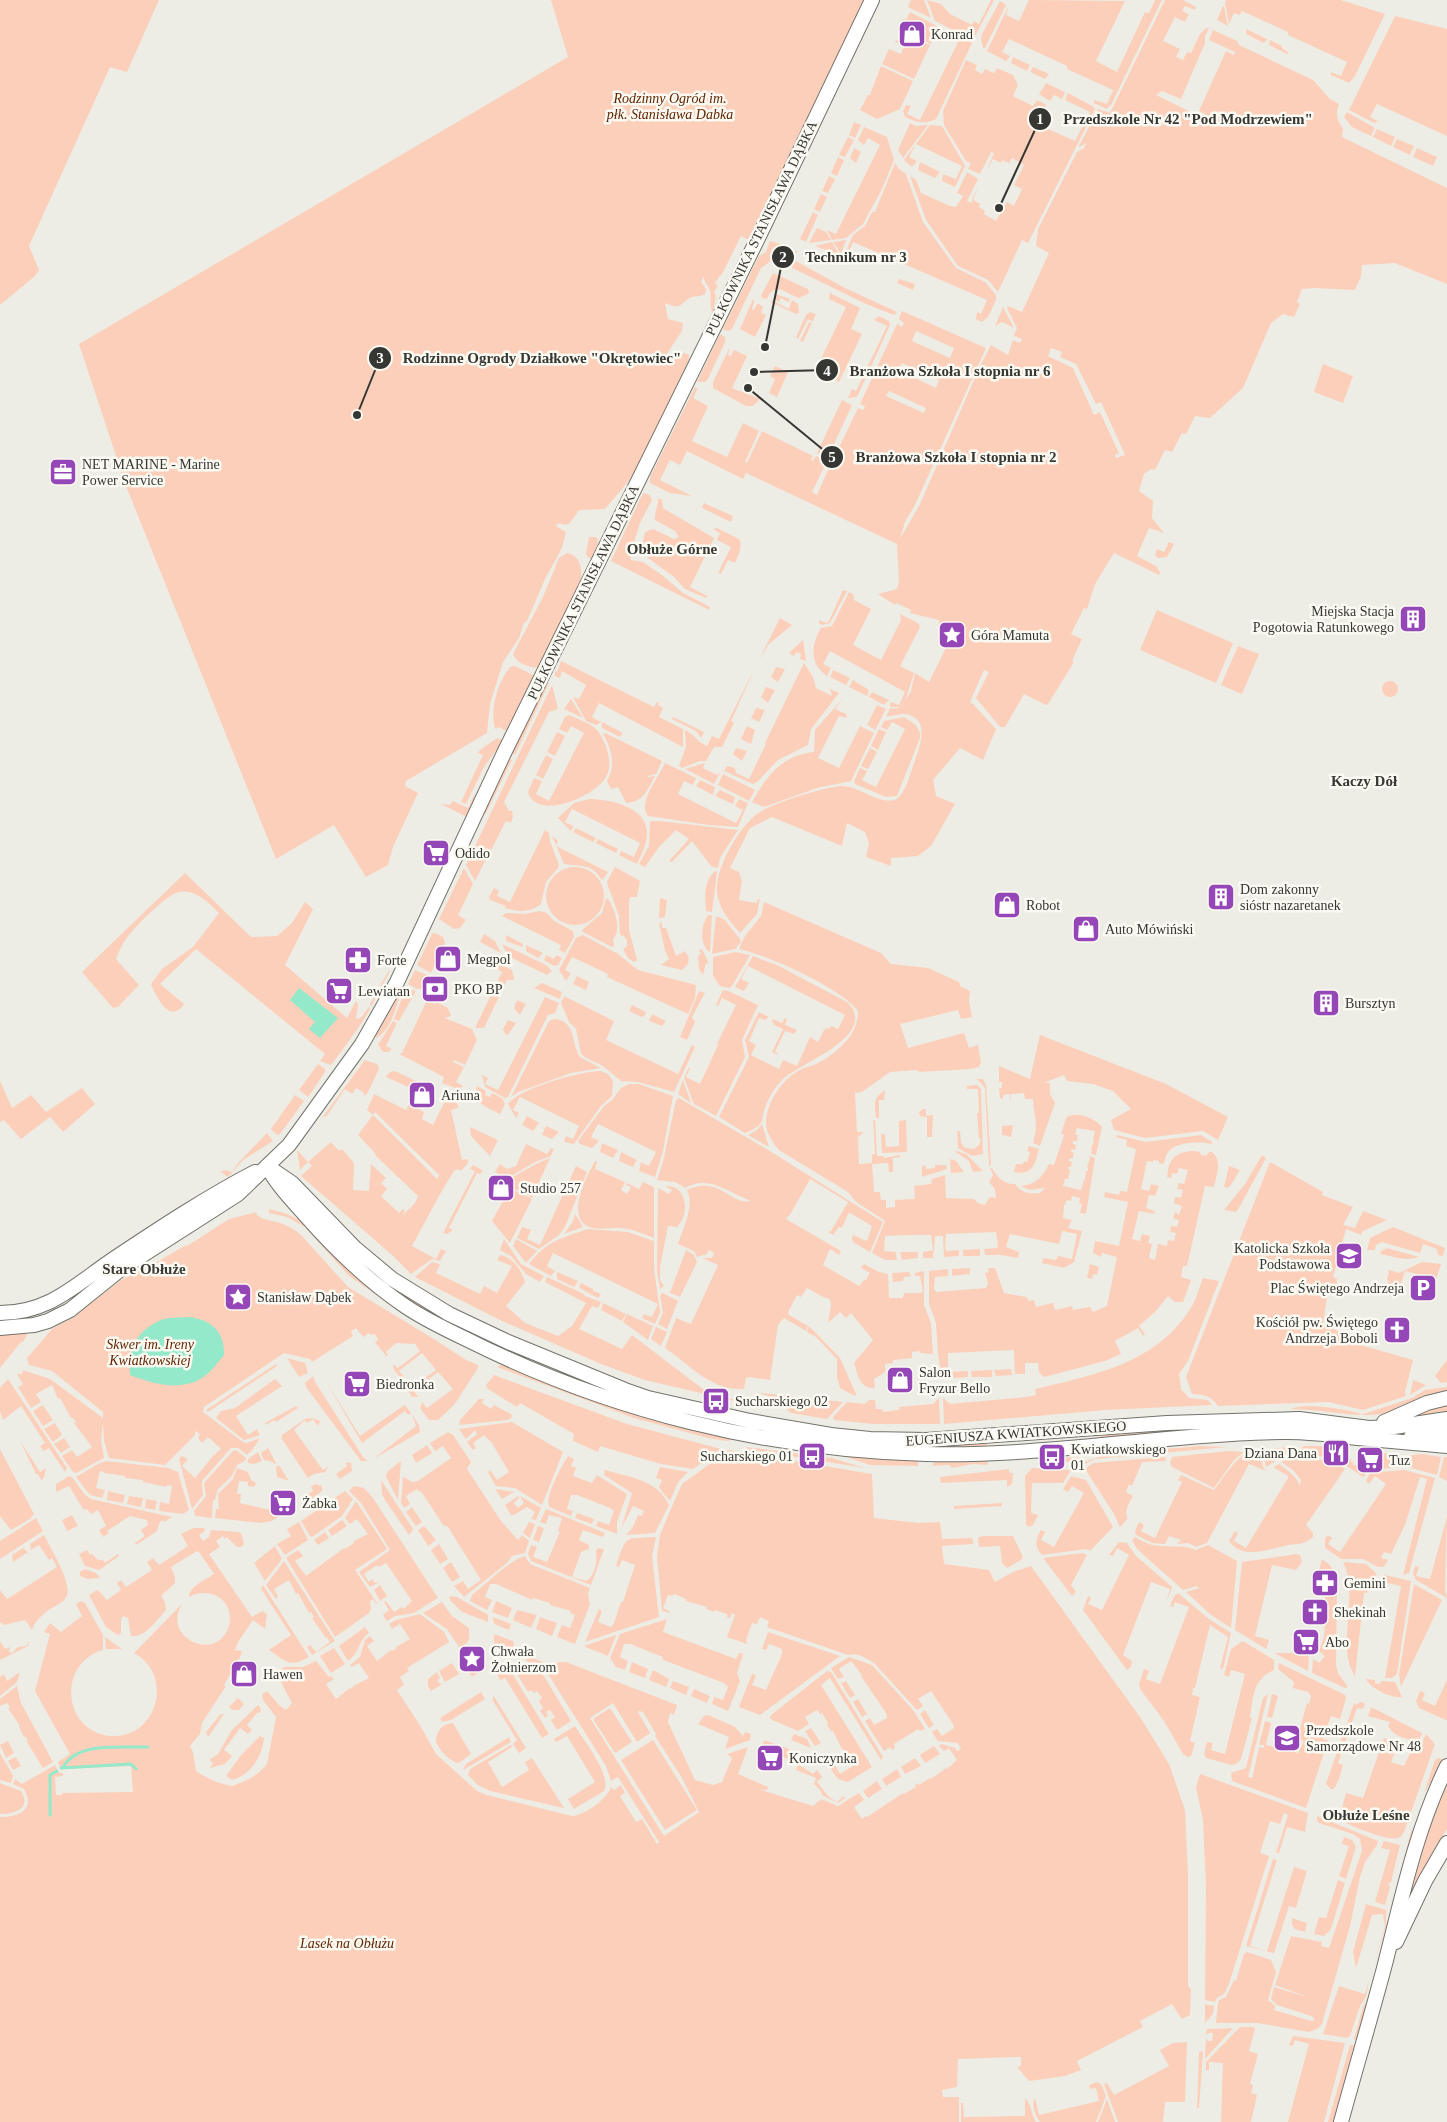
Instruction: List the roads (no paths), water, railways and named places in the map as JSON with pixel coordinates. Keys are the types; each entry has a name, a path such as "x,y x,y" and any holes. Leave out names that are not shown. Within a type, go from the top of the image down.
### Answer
{"main road":[{"name":"PUŁKOWNIKA STANISŁAWA DĄBKA","path":"0,1328 34,1326 70,1310 121,1269 238,1194 299,1132 362,1044 392,991 512,738 761,232 872,0"},
{"name":"PUŁKOWNIKA STANISŁAWA DĄBKA","path":"0,1313 28,1310 54,1300 76,1287 114,1259 233,1184 267,1166"},
{"name":"EUGENIUSZA KWIATKOWSKIEGO","path":"267,1166 292,1183 356,1249 414,1294 449,1314 587,1376 648,1398 782,1428 830,1435 893,1440 955,1439 1167,1423 1256,1419 1299,1419 1369,1428 1394,1427 1447,1419"},
{"name":"EUGENIUSZA KWIATKOWSKIEGO","path":"267,1166 279,1185 332,1244 404,1306 431,1322 494,1353 566,1384 665,1416 740,1434 805,1445 865,1451 926,1454 984,1453 1231,1434 1302,1431 1389,1440"},
{"path":"1369,1428 1427,1403 1447,1398"},
{"path":"1389,1440 1447,1432"},
{"path":"1389,1440 1447,1446"},
{"path":"1341,2122 1384,1968 1400,1899 1423,1823 1447,1766"},
{"path":"1384,1968 1425,1881 1447,1843"}],"waterway":[{"path":"64,1766 71,1758 90,1749 148,1747"},
{"path":"61,1768 131,1764 136,1769"},
{"path":"50,1815 50,1775 57,1771"}],"place":[{"name":"Konrad","path":"912,34"},
{"name":"Przedszkole Nr 42 \"Pod Modrzewiem\"","path":"999,208"},
{"name":"Technikum nr 3","path":"765,347"},
{"name":"Branżowa Szkoła I stopnia nr 6","path":"754,372"},
{"name":"Branżowa Szkoła I stopnia nr 2","path":"748,388"},
{"name":"Rodzinne Ogrody Działkowe \"Okrętowiec\"","path":"357,415"},
{"name":"NET MARINE - Marine Power Service","path":"63,472"},
{"name":"Miejska Stacja Pogotowia Ratunkowego","path":"1413,619"},
{"name":"Góra Mamuta","path":"952,635"},
{"name":"Odido","path":"436,853"},
{"name":"Dom zakonny sióstr nazaretanek","path":"1221,897"},
{"name":"Robot","path":"1007,905"},
{"name":"Auto Mówiński","path":"1086,929"},
{"name":"Megpol","path":"448,959"},
{"name":"Forte","path":"358,960"},
{"name":"PKO BP","path":"435,989"},
{"name":"Lewiatan","path":"339,991"},
{"name":"Bursztyn","path":"1326,1003"},
{"name":"Ariuna","path":"422,1095"},
{"name":"Studio 257","path":"501,1188"},
{"name":"Katolicka Szkoła Podstawowa","path":"1349,1256"},
{"name":"Plac Świętego Andrzeja","path":"1423,1288"},
{"name":"Stanisław Dąbek","path":"238,1297"},
{"name":"Kościół pw. Świętego Andrzeja Boboli","path":"1397,1330"},
{"name":"Salon Fryzur Bello","path":"900,1380"},
{"name":"Biedronka","path":"357,1384"},
{"name":"Sucharskiego 02","path":"716,1401"},
{"name":"Dziana Dana","path":"1336,1453"},
{"name":"Sucharskiego 01","path":"812,1456"},
{"name":"Kwiatkowskiego 01","path":"1052,1457"},
{"name":"Tuz","path":"1370,1460"},
{"name":"Żabka","path":"283,1503"},
{"name":"Gemini","path":"1325,1583"},
{"name":"Shekinah","path":"1315,1612"},
{"name":"Abo","path":"1306,1642"},
{"name":"Chwała Żołnierzom","path":"472,1659"},
{"name":"Hawen","path":"244,1674"},
{"name":"Przedszkole Samorządowe Nr 48","path":"1287,1738"},
{"name":"Koniczynka","path":"770,1758"}],"district":[{"name":"Obłuże Górne","path":"672,549"},
{"name":"Kaczy Dół","path":"1364,781"},
{"name":"Stare Obłuże","path":"144,1269"},
{"name":"Obłuże Leśne","path":"1366,1815"}],"park label":[{"name":"Rodzinny Ogród im. płk. Stanisława Dabka","path":"670,106"},
{"name":"Skwer im. Ireny Kwiatkowskiej","path":"150,1352"},
{"name":"Lasek na Obłużu","path":"347,1943"}]}
